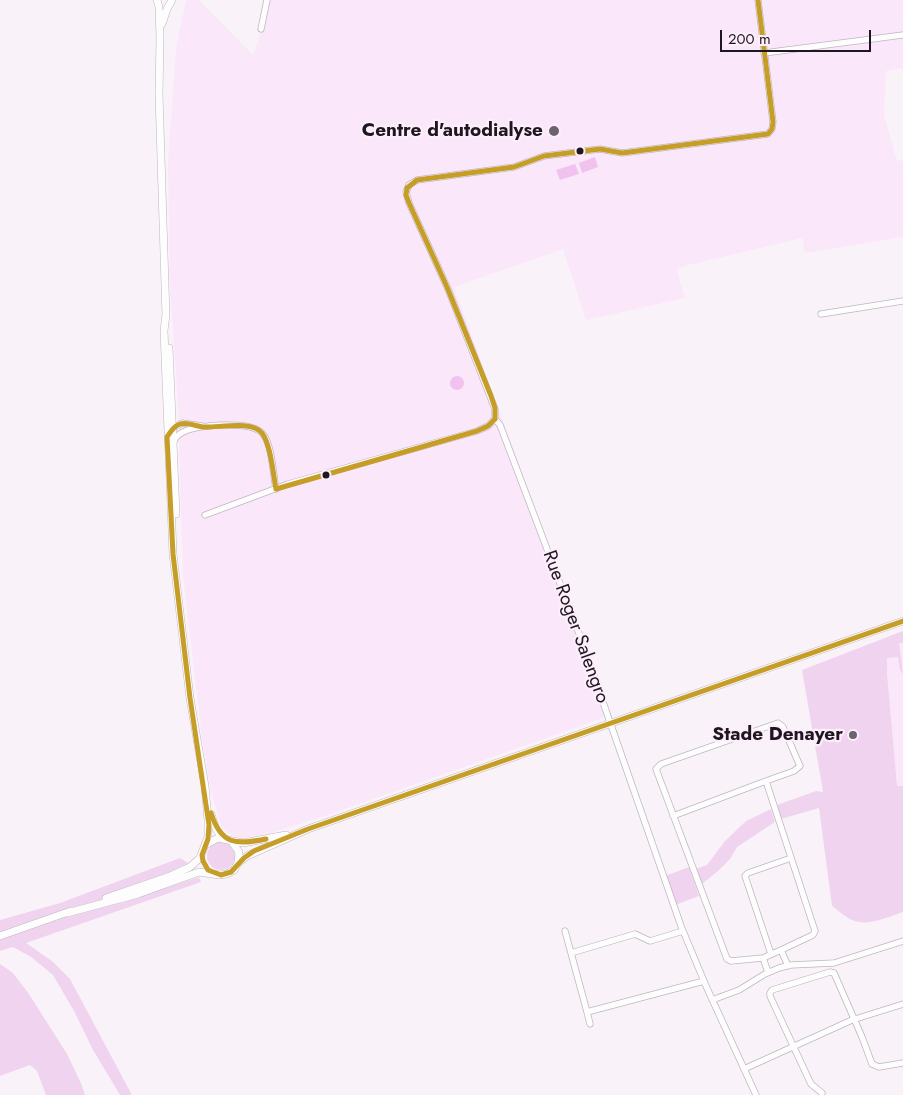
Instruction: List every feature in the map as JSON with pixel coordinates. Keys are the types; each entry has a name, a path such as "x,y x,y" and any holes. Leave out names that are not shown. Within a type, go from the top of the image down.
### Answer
{"main road":[{"path":"157,0 160,37 159,81 164,272 173,428 176,575"},
{"path":"160,37 164,15 172,0"},
{"path":"166,314 164,331 173,551 190,698 205,786 214,824 223,838 232,842 254,842 308,829"},
{"path":"67,913 138,894 199,872 211,872 219,875 227,874 234,870 238,863 250,854 308,829 903,621"},
{"path":"0,936 175,874 199,860 207,844 208,824 205,786"},
{"path":"207,844 215,839 223,838"},
{"path":"232,842 238,852 238,863"},
{"path":"202,853 204,864 211,872"}],"street":[{"path":"261,29 267,0"},
{"path":"758,0 764,53 903,35"},
{"name":"Rue Roger Salengro","path":"756,1095 712,1000 683,931 609,724 580,636 500,425 495,419 496,411 477,361 436,261 408,200 407,188 417,180 517,166 544,156 603,149 625,153 766,134 771,131 773,125 764,53"},
{"path":"821,314 903,301"},
{"path":"172,404 176,416 184,423"},
{"path":"205,515 276,489 477,431 488,426 495,419"},
{"path":"167,421 178,431 204,427 245,426 260,431 268,445 276,489"},
{"path":"168,437 173,428 178,424 184,423 204,427"},
{"path":"173,444 176,437 186,431"},
{"path":"672,816 766,781 794,771 800,766 783,727 778,723 659,765 657,768 672,816 727,959 731,961 763,958 813,935 815,931 766,781"},
{"path":"771,954 745,876 748,873 792,858"},
{"path":"565,931 590,1024"},
{"path":"571,953 635,934 650,941 683,931"},
{"path":"712,1000 738,990 768,972 788,966 831,963 903,941"},
{"path":"782,950 788,966"},
{"path":"763,958 768,972"},
{"path":"822,1093 811,1084 770,996 772,990 833,972 873,1065 879,1067 903,1063"},
{"path":"587,1012 704,981"},
{"path":"744,1069 854,1019 903,1004"}],"shaded area":[{"path":"186,0 199,0 253,55 266,20 269,0 903,0 903,68 886,71 884,115 897,161 903,160 903,237 805,253 802,238 676,268 685,298 586,320 563,249 454,287 611,715 325,816 264,835 242,838 232,835 222,828 211,792 202,737 183,577 178,404 170,287 168,162 176,48"},
{"path":"595,157 598,167 582,173 579,163"},
{"path":"575,164 579,174 560,180 556,170"},
{"path":"457,376 462,378 464,383 462,388 457,390 452,388 450,383 452,378"},
{"path":"903,631 903,786 897,787 887,673 887,637"},
{"name":"Stade Denayer","path":"903,631 903,643 899,643 903,674 900,670 898,657 887,658 887,673 897,786 903,786 903,912 878,921 858,922 849,919 832,906 819,808 781,819 777,805 816,791 823,792 802,670"},
{"path":"771,809 775,822 737,847 730,859 702,884 696,869 707,865 725,841 746,821"},
{"path":"221,842 231,846 235,856 231,866 221,870 211,866 207,856 211,846"},
{"path":"180,858 188,863 169,872 117,890 121,903 199,877 201,882 26,943 52,961 70,979 132,1095 120,1095 93,1050 74,1011 53,975 31,957 13,947 0,951 0,920 60,903"},
{"path":"689,867 699,896 675,905 665,876"},
{"path":"0,964 13,973 29,994 67,1054 85,1095 46,1095 37,1071 30,1065 0,1076"}],"transit line":[{"path":"407,188 417,180 514,167 544,156 600,149 622,153 768,134 772,129 773,122 758,0"},
{"path":"407,188 406,195 409,203 447,287 491,396 495,408 495,419"},
{"path":"276,489 477,431 488,426 495,419"},
{"path":"276,489 268,445 262,433 257,429 243,426 203,427 183,424 174,427 167,437 173,554 190,698 209,825 208,839 202,855 208,870 221,875 231,872 244,858 254,851 308,829 903,621"},
{"path":"211,813 220,831 231,840 246,842 266,839"}],"place":[{"name":"Centre d'autodialyse","path":"554,131"},
{"name":"Stade Denayer","path":"853,735"}]}
